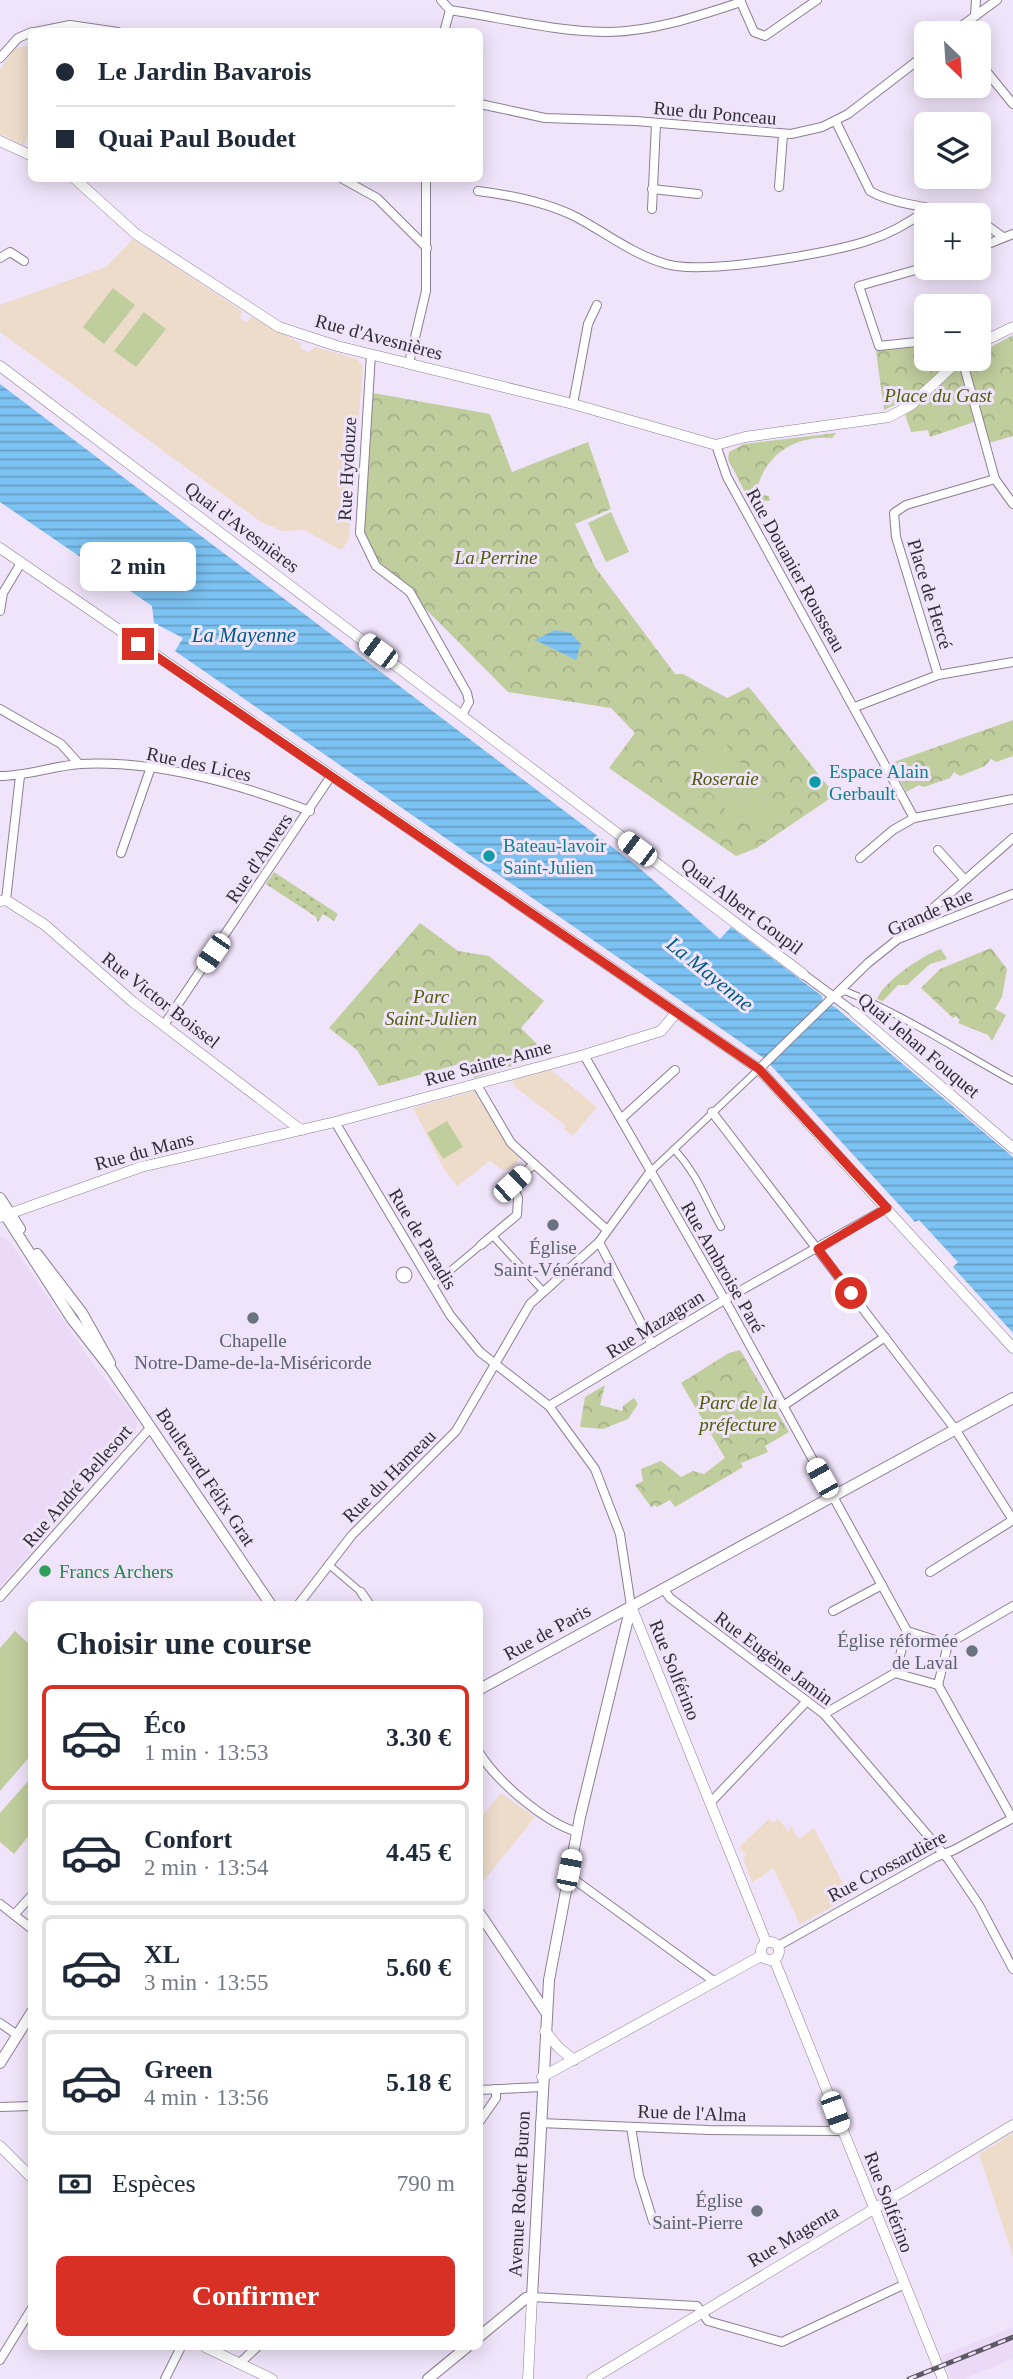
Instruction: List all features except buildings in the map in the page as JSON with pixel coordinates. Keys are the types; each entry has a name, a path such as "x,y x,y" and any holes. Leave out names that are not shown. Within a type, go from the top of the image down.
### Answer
{"main road":[{"name":"Boulevard Félix Grat","path":"0,1198 5,1217 72,1319 111,1369 268,1601"},
{"name":"Rue de Paris","path":"483,1687 1013,1398"},
{"name":"Avenue Robert Buron","path":"532,2297 545,2011 549,1980 576,1832 631,1606"},
{"path":"483,1919 545,2011"},
{"path":"507,1955 514,1957 528,1979 540,1982 549,1980"},
{"path":"0,2063 28,2018"},
{"path":"483,2334 532,2297"},
{"path":"428,2379 463,2350"}],"street":[{"path":"441,0 450,10 564,30 611,32 681,21 740,1 754,32 765,36 817,0"},
{"path":"975,16 976,0"},
{"path":"969,21 997,0"},
{"path":"445,28 450,10"},
{"path":"54,28 70,25 91,28"},
{"path":"0,58 18,38 28,34"},
{"name":"Rue du Ponceau","path":"483,105 545,118 783,135 803,133 836,122 914,63"},
{"path":"991,77 1013,104"},
{"path":"836,122 870,191 880,197 914,206"},
{"path":"652,209 656,124"},
{"path":"779,187 783,135"},
{"path":"0,141 28,154"},
{"name":"Rue d'Avesnières","path":"78,182 136,234 279,327 310,338 573,404 716,445"},
{"path":"348,182 377,198 427,248"},
{"path":"409,363 426,291 426,182"},
{"path":"652,189 698,194"},
{"path":"478,191 556,208 586,222 633,252 682,267 733,265 857,244 898,229 914,218"},
{"path":"991,228 1003,237"},
{"path":"991,242 1013,234"},
{"path":"0,258 10,252 24,261"},
{"path":"914,270 859,286 879,346 914,342"},
{"path":"573,404 588,324 597,305"},
{"path":"991,338 1013,327"},
{"name":"Rue Hydouze","path":"371,354 360,533 376,566 410,592 467,693 469,702 463,715"},
{"name":"Quai d'Avesnières","path":"0,366 463,715"},
{"path":"716,445 745,437 889,417 911,405 948,371"},
{"path":"964,371 995,479 1013,504"},
{"name":"Rue Douanier Rousseau","path":"716,445 727,477 914,818"},
{"name":"Place de Hercé","path":"855,707 938,675 902,560 893,517 906,505 995,479"},
{"path":"0,548 675,1014 759,1069 1013,1348"},
{"path":"0,611 3,593 21,563"},
{"path":"938,675 1013,662"},
{"path":"0,709 61,744 79,764"},
{"name":"Quai Albert Goupil","path":"463,715 835,996"},
{"name":"Rue des Lices","path":"0,776 20,776 79,764 151,767 274,797 310,811"},
{"path":"121,853 151,767"},
{"path":"3,901 20,776"},
{"name":"Rue d'Anvers","path":"163,1026 331,776"},
{"path":"860,858 893,830 914,818 1013,799"},
{"path":"922,930 924,916 1013,838"},
{"path":"938,850 964,879"},
{"name":"Grande Rue","path":"759,1069 898,939 1013,894"},
{"name":"Rue Victor Boissel","path":"3,901 45,925 97,973 163,1026 301,1130"},
{"path":"835,996 845,992 891,1010 924,1032 1013,1081"},
{"name":"Quai Jehan Fouquet","path":"835,996 1013,1148"},
{"name":"Rue Sainte-Anne","path":"301,1130 477,1085 661,1031 675,1014"},
{"name":"Rue Ambroise Paré","path":"583,1055 724,1300 907,1631"},
{"path":"650,1172 759,1069"},
{"path":"621,1119 675,1070"},
{"path":"477,1085 511,1143 607,1230"},
{"path":"712,1112 955,1429 1013,1520 930,1572"},
{"name":"Rue de Paradis","path":"335,1122 450,1315 480,1352 549,1406 602,1482 620,1534 631,1606"},
{"name":"Rue du Mans","path":"5,1217 141,1167 301,1130"},
{"path":"674,1149 695,1172 706,1200 722,1227"},
{"path":"433,1285 517,1215 518,1198 512,1184 533,1165"},
{"name":"Rue du Hameau","path":"301,1601 352,1535 456,1431 530,1304 598,1242 650,1172"},
{"name":"Rue Mazagran","path":"549,1406 724,1300 887,1208"},
{"path":"493,1236 543,1291"},
{"path":"598,1242 652,1344"},
{"path":"408,1273 420,1265"},
{"path":"783,1406 885,1337"},
{"name":"Rue André Bellesort","path":"0,1597 151,1427"},
{"path":"328,1564 361,1592 367,1601"},
{"path":"833,1611 882,1585"},
{"name":"Rue Eugène Jamin","path":"663,1588 670,1598 824,1714 944,1854 979,1905 1013,1969"},
{"name":"Rue Solférino","path":"631,1606 766,1942"},
{"path":"1012,1818 938,1685 948,1644 1013,1606"},
{"path":"824,1714 895,1673 907,1631 948,1644"},
{"path":"895,1673 938,1685"},
{"path":"710,1803 807,1701"},
{"path":"483,1758 500,1780 558,1825 576,1832"},
{"name":"Rue Crossardière","path":"778,1946 1012,1818"},
{"path":"568,1875 715,1982"},
{"path":"14,1915 28,1899"},
{"path":"0,1904 28,1926"},
{"path":"766,1942 778,1946 779,1952 774,1959 761,1956 761,1947 766,1942"},
{"path":"483,2090 542,2082 574,2060 761,1956"},
{"name":"Rue Solférino","path":"774,1959 943,2379"},
{"path":"0,2023 16,2034"},
{"path":"544,2030 559,2048 574,2060"},
{"path":"483,2117 496,2098 496,2089"},
{"path":"0,2107 28,2106"},
{"name":"Rue de l'Alma","path":"540,2123 842,2131"},
{"name":"Rue Magenta","path":"592,2379 1013,2124"},
{"path":"631,2127 639,2176 653,2221"},
{"path":"0,2146 28,2174"},
{"path":"532,2297 697,2306 708,2321 782,2342 903,2285"},
{"name":"Avenue Robert Buron","path":"528,2379 532,2297"},
{"path":"0,2360 28,2314"},
{"path":"165,2379 180,2350"},
{"path":"212,2350 272,2379"},
{"path":"240,2363 254,2350"}],"shaded area":[{"path":"28,46 28,135 24,145 0,134 0,69 15,48"},
{"path":"133,239 242,311 240,318 246,322 252,317 300,343 301,349 309,352 316,347 357,359 363,366 349,540 341,550 304,530 283,531 261,522 0,332 0,305 106,267"},
{"path":"551,1070 597,1107 573,1136 564,1129 566,1126 514,1086 512,1080"},
{"path":"474,1091 498,1130 520,1158 510,1170 502,1170 490,1161 457,1186 444,1169 413,1108"},
{"path":"0,1236 10,1242 95,1367 137,1419 136,1432 0,1587"},
{"path":"501,1793 535,1817 483,1881 483,1815"},
{"path":"769,1819 773,1823 778,1819 789,1832 790,1826 799,1839 814,1828 850,1897 800,1924 773,1868 752,1883 743,1858 746,1855 739,1847"},
{"path":"1013,2133 1013,2256 979,2154"},
{"path":"1013,2327 1013,2359 964,2379 951,2379 941,2356"}],"green space":[{"path":"113,288 135,305 104,344 83,327"},
{"path":"144,312 166,329 136,367 114,351"},
{"name":"Place du Gast","path":"1013,335 1013,436 989,443 983,419 930,437 928,430 911,432 901,402 884,410 876,351 914,347 914,371 991,371 991,347"},
{"name":"La Perrine","path":"373,393 490,414 512,472 588,442 611,509 575,524 595,567 675,674 683,674 727,698 749,687 835,795 757,848 736,856 609,768 635,733 611,708 508,692 375,558 364,530"},
{"path":"836,433 832,438 805,440 793,444 773,459 765,469 756,494 769,496 770,501 749,500 728,459 729,452 744,444"},
{"path":"611,512 629,552 606,562 588,523"},
{"path":"1013,720 1013,756 996,762 991,759 985,766 960,776 954,772 950,778 924,787 919,785 906,792 891,763"},
{"name":"Roseraie","path":"726,744 777,808 757,820 749,813 731,816 697,777 695,767 703,757"},
{"path":"274,872 338,914 334,921 323,914 318,922 316,917 266,884"},
{"name":"Parc Saint-Julien","path":"420,923 458,951 489,956 544,1001 521,1028 540,1047 537,1058 474,1078 463,1063 379,1086 357,1050 329,1028"},
{"path":"991,948 1007,969 1002,997 995,1009 1006,1015 992,1041 988,1035 958,1023 960,1020 956,1016 953,1018 921,988 940,969"},
{"path":"941,949 947,959 930,964 907,985 898,985 883,1001 877,999 887,984 924,957"},
{"path":"447,1121 463,1147 443,1159 427,1133"},
{"name":"Parc de la préfecture","path":"740,1350 789,1432 765,1446 768,1452 741,1463 743,1467 675,1507 670,1500 651,1507 635,1485 643,1481 641,1469 661,1461 681,1477 693,1471 704,1474 725,1458 681,1383 729,1353"},
{"path":"605,1385 600,1405 622,1411 623,1406 634,1398 638,1404 628,1419 603,1429 580,1427 585,1397"},
{"path":"15,1631 28,1643 28,1758 0,1791 0,1648"},
{"path":"28,1781 28,1837 14,1854 0,1842 0,1813"}],"water":[{"name":"La Mayenne","path":"0,384 636,865 720,939 731,927 822,996 823,1002 835,1007 1013,1157 1013,1333 953,1267 958,1262 919,1220 915,1222 765,1059 175,651 183,638 154,623 152,606 0,502"},
{"path":"555,630 571,633 581,644 576,660 535,640"}],"railway":[{"path":"909,2379 1013,2337"}],"place":[{"name":"Espace Alain Gerbault","path":"815,782"},
{"name":"Bateau-lavoir Saint-Julien","path":"489,856"},
{"name":"Église Saint-Vénérand","path":"553,1225"},
{"name":"Chapelle Notre-Dame-de-la-Miséricorde","path":"253,1318"},
{"name":"Francs Archers","path":"45,1571"},
{"name":"Église réformée de Laval","path":"972,1651"},
{"name":"Église Saint-Pierre","path":"757,2211"}],"route":[{"path":"138,644 262,726 322,770 763,1072 887,1208 818,1249 851,1293"}]}
